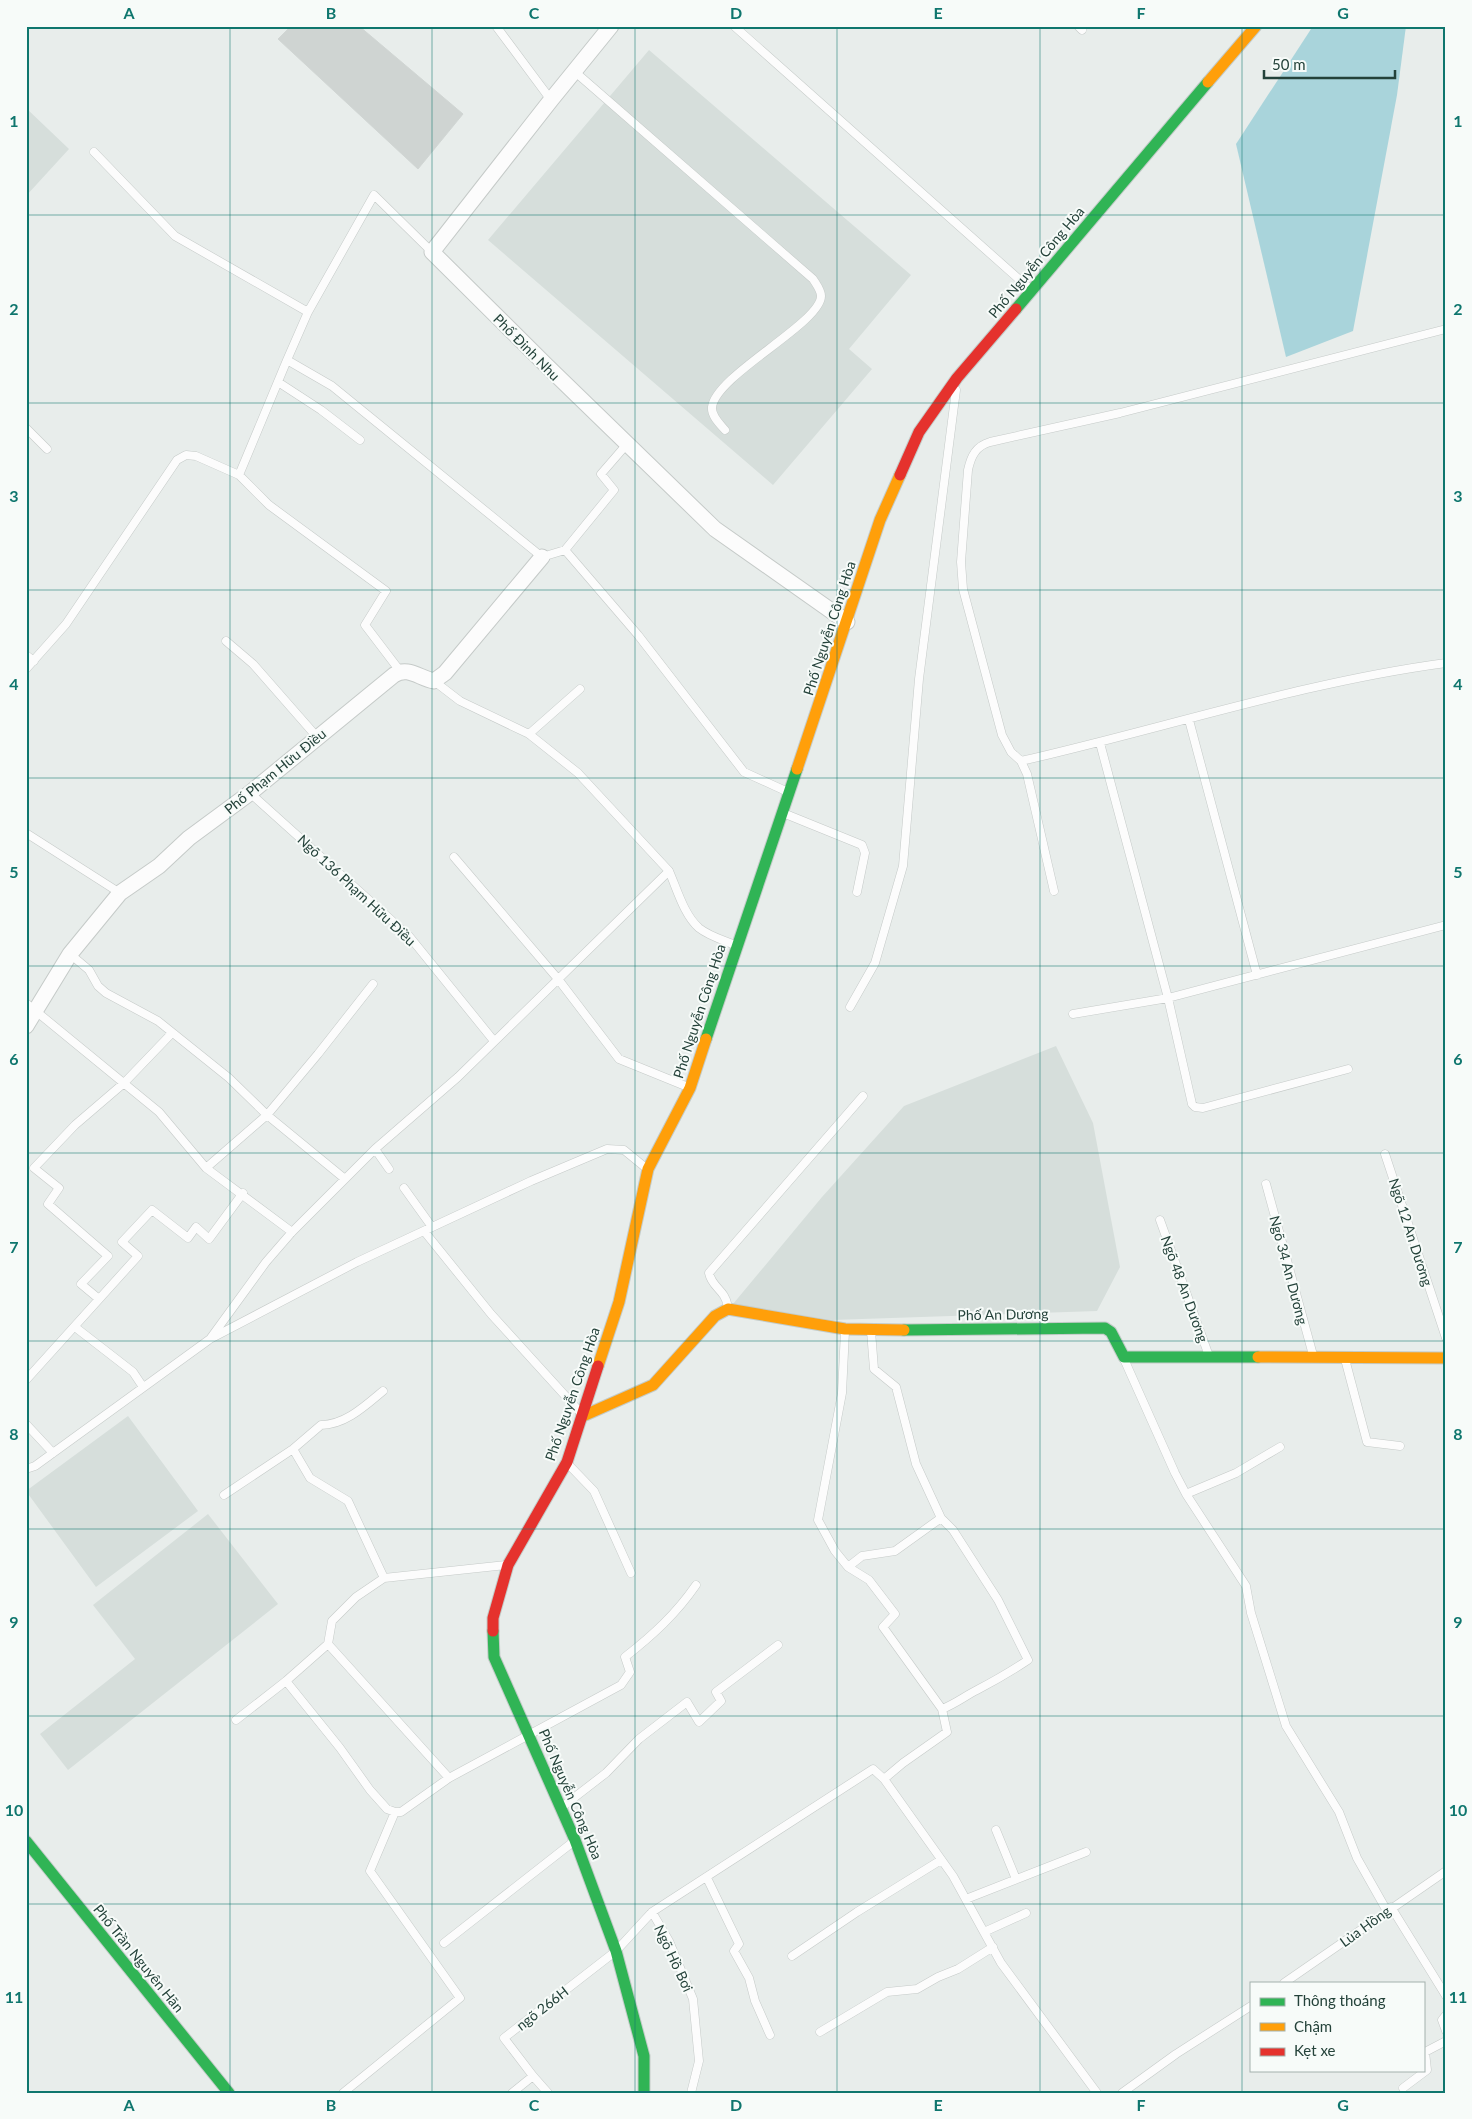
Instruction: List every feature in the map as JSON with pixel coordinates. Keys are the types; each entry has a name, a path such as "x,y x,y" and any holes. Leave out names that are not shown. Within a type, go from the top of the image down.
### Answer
{"street":[{"path":"432,252 550,100 611,26"},
{"name":"Phố Nguyễn Công Hòa","path":"644,2093 644,2056 616,1951 575,1840 530,1734 494,1656 493,1618 508,1565 567,1462 584,1416 619,1302 648,1169 690,1088 880,520 919,432 957,378 1256,26"},
{"name":"Phố Đinh Nhu","path":"432,252 715,529 847,622"},
{"path":"400,671 406,671 423,679 434,681 445,672 542,557"},
{"name":"Phố Phạm Hữu Điều","path":"26,1026 31,1008 70,954 120,893 159,866 189,838 250,793 400,671"},
{"path":"584,1416 653,1386 716,1316 728,1309"},
{"name":"Phố An Dương","path":"728,1309 845,1329 1105,1328 1111,1332 1124,1358"},
{"path":"1124,1358 1446,1358"},
{"name":"Phố Trần Nguyên Hãn","path":"26,1840 229,2093"}],"lane":[{"path":"496,26 550,100"},
{"path":"734,26 1032,290"},
{"path":"574,71 813,279 819,288 821,297 818,306 804,321 740,372 718,394 712,408 714,415 725,430"},
{"path":"94,152 175,236 308,312"},
{"path":"239,475 308,312 374,195 432,252"},
{"path":"1054,891 1027,774 1021,760 1011,752 1002,735 963,589 961,562 968,470 971,458 978,448 990,442 1120,413 1446,329"},
{"path":"287,360 332,386 542,557 565,550 614,490 601,474 627,444"},
{"path":"850,1008 875,963 903,866 919,679 957,378"},
{"path":"278,382 321,410 360,440"},
{"path":"26,428 47,448"},
{"path":"26,669 66,624 177,460 186,455 196,456 239,475 269,505 386,591 365,625 400,671"},
{"path":"565,550 638,636 744,772 789,792"},
{"path":"226,641 253,664 317,737"},
{"path":"26,655 34,661"},
{"path":"1021,760 1100,743 1360,676 1446,663"},
{"path":"434,681 460,701 529,734 578,773 669,871 686,910 693,921 710,934 737,945"},
{"path":"529,734 580,689"},
{"path":"1189,720 1257,975"},
{"path":"1100,743 1168,998 1192,1104 1195,1107 1203,1108 1348,1069"},
{"name":"Ngõ 136 Phạm Hữu Điều","path":"250,793 409,936 494,1041"},
{"path":"783,813 862,845 865,852 857,892"},
{"path":"26,833 120,893"},
{"path":"454,857 558,979 619,1059 690,1088"},
{"path":"210,1339 266,1262 292,1232 375,1149 458,1077 669,871"},
{"path":"1073,1014 1168,998 1446,925"},
{"path":"70,954 90,970 98,986 106,993 158,1021 229,1078 267,1115 345,1179"},
{"path":"206,1168 267,1115 373,984"},
{"path":"31,1008 160,1112 206,1168 243,1193 292,1232"},
{"path":"99,1299 81,1284 108,1256 48,1204 59,1188 34,1168 75,1125 124,1083 172,1033"},
{"path":"728,1309 726,1297 710,1281 709,1274 863,1096"},
{"path":"375,1149 389,1169"},
{"path":"26,1469 35,1466 210,1339 357,1262 531,1181 608,1149 624,1150 648,1169"},
{"name":"Ngõ 12 An Dương","path":"1385,1154 1446,1338"},
{"name":"Ngõ 34 An Dương","path":"1266,1184 1313,1357"},
{"path":"404,1188 432,1227"},
{"path":"26,1380 138,1256 122,1242 152,1210 188,1238 196,1227 209,1239 243,1193"},
{"name":"Ngõ 48 An Dương","path":"1160,1220 1209,1358"},
{"path":"424,1231 491,1314 584,1416"},
{"path":"75,1327 133,1372 143,1387"},
{"path":"845,1329 842,1393 818,1520 835,1551 848,1567 868,1580 895,1614 883,1627 942,1709 947,1732 884,1779"},
{"path":"871,1330 874,1369 896,1387 916,1464 941,1518 953,1530 998,1600 1028,1660 1001,1679 942,1709"},
{"path":"1344,1357 1367,1442 1400,1446"},
{"path":"1124,1358 1186,1494 1246,1586 1251,1613 1286,1726 1339,1812 1358,1858 1446,1996"},
{"path":"224,1495 293,1448 321,1425 332,1425 358,1411 383,1391"},
{"path":"26,1424 53,1453"},
{"path":"1186,1494 1236,1473 1280,1447"},
{"path":"293,1448 310,1478 348,1501 384,1578"},
{"path":"567,1462 594,1491 631,1573"},
{"path":"848,1567 862,1556 895,1551 941,1518"},
{"path":"236,1720 286,1681 328,1644 332,1621 356,1597 384,1578 508,1565"},
{"path":"286,1681 340,1748 370,1790 387,1809 401,1812 449,1778 621,1685 630,1672 625,1657 657,1632 683,1604 696,1584"},
{"path":"328,1644 449,1778"},
{"path":"560,1808 606,1773 639,1738 687,1702 699,1722 721,1701 716,1692 778,1646"},
{"path":"616,1951 652,1912 873,1769 884,1779 954,1876 1001,1963 1097,2093"},
{"path":"343,2093 460,1998 370,1871 396,1812"},
{"path":"996,1830 1016,1880"},
{"path":"444,1943 575,1840"},
{"path":"966,1899 1086,1852"},
{"path":"792,1956 857,1912 942,1860"},
{"name":"Lủa Hồng","path":"1285,1982 1446,1870"},
{"path":"707,1878 739,1944 734,1952 749,1978 755,2001 770,2035"},
{"name":"Ngõ Hồ Bơi","path":"652,1912 669,1942 693,1999 699,2061 691,2093"},
{"path":"984,1932 1026,1913"},
{"path":"820,2032 887,1992 917,1990 993,1947"},
{"name":"ngõ 266H","path":"533,2076 504,2038 616,1951"},
{"path":"1122,2093 1176,2054 1250,2007"},
{"path":"1446,2015 1442,2020 1446,2031"},
{"path":"1403,2088 1428,2070 1425,2052 1446,2041"},
{"path":"512,2093 533,2076 548,2093"}],"shaded area":[{"path":"649,50 911,275 849,349 872,369 773,485 488,240"},
{"path":"26,108 69,149 26,196"},
{"path":"1056,1046 1093,1123 1120,1267 1097,1311 832,1320 733,1304 822,1197 904,1106"},
{"path":"128,1416 198,1511 96,1587 26,1491"},
{"path":"208,1514 278,1604 68,1770 40,1734 135,1659 93,1605"}],"water":[{"path":"1313,26 1406,26 1397,95 1353,331 1286,357 1236,144"}],"building":[{"path":"291,26 359,26 463,114 418,169 278,39"}],"traffic: fast":[{"path":"1016,309 1208,82"},
{"path":"706,1039 797,769"},
{"path":"904,1330 1105,1328 1111,1332 1124,1357 1258,1357"},
{"path":"493,1631 494,1657 575,1840 616,1951 644,2056 644,2093"},
{"path":"26,1841 229,2093"}],"traffic: slow":[{"path":"1208,82 1256,26"},
{"path":"797,769 880,520 900,475"},
{"path":"598,1366 619,1302 648,1169 690,1088 706,1039"},
{"path":"583,1416 653,1385 715,1316 728,1309 845,1329 904,1330"},
{"path":"1258,1357 1446,1358"}],"traffic: jam":[{"path":"900,475 919,432 957,378 1016,309"},
{"path":"493,1631 493,1618 508,1565 567,1462 598,1366"}]}
